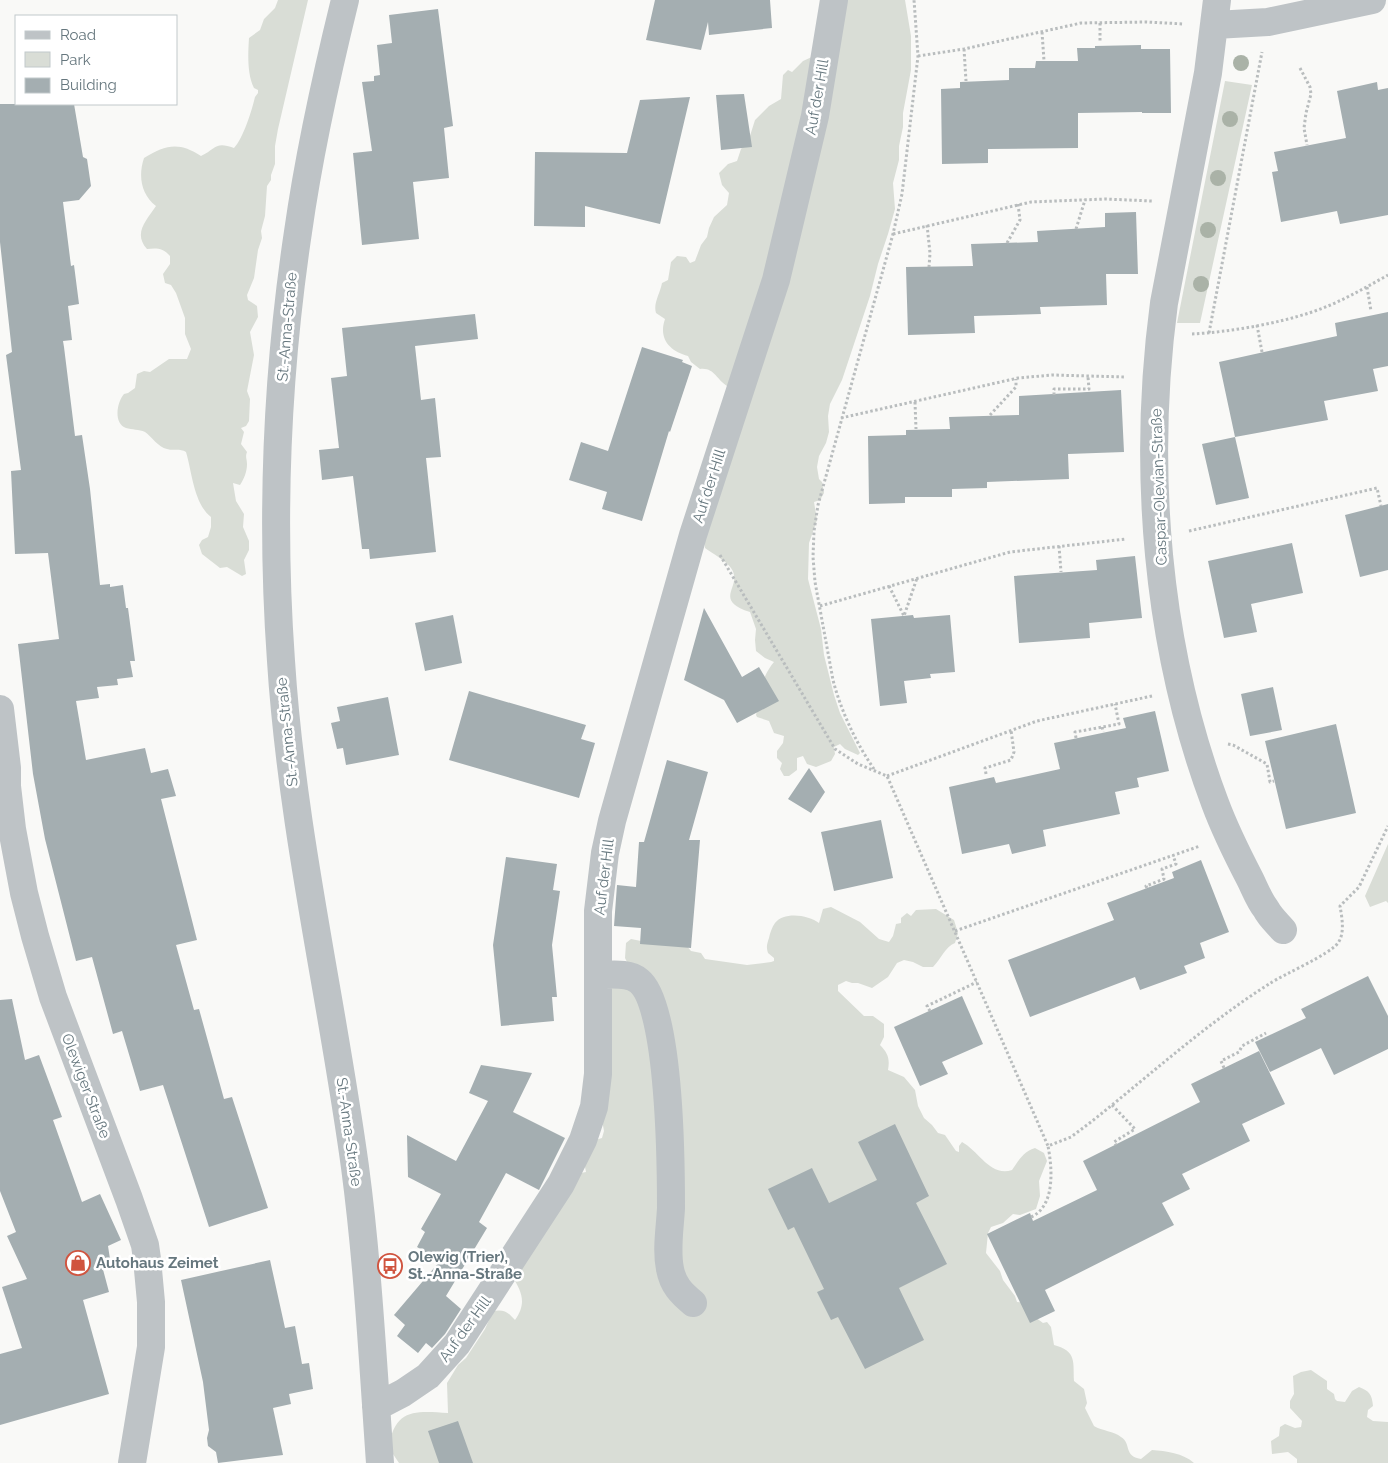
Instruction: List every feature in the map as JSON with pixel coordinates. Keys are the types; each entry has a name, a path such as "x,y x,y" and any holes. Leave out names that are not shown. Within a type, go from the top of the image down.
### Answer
{"street":[{"name":"St.-Anna-Straße","path":"345,0 316,128 298,230 292,277 281,393 277,581 281,663 290,768 300,839 355,1167 380,1463"},
{"name":"Auf der Hill","path":"376,1406 403,1393 428,1376 458,1344 561,1184 583,1140 594,1107 598,1074 598,910 605,853 612,821 693,535 776,280 815,116 834,0"},
{"path":"1216,13 1268,22 1372,0"},
{"name":"Caspar-Olevian-Straße","path":"1216,13 1208,73 1164,303 1156,377 1154,434 1158,536 1167,616 1191,728 1206,780 1227,836 1266,910 1283,930"},
{"name":"Olewiger Straße","path":"0,709 12,829 35,936 53,997 145,1245 151,1295 151,1347 132,1463"},
{"path":"598,974 626,975 640,981 647,990 658,1027 664,1068 670,1139 670,1270 678,1290 693,1303"}],"path":[{"path":"874,770 864,755 836,692 815,582 813,557 814,531 818,504 894,234 902,194 918,56 914,0"},
{"path":"918,56 964,49 1081,23 1147,22 1216,13"},
{"path":"1100,23 1100,41"},
{"path":"1042,32 1044,61"},
{"path":"964,49 966,81"},
{"path":"1209,333 1263,50"},
{"path":"1300,68 1311,94 1304,128 1307,145"},
{"path":"894,234 1031,202 1085,200 1159,201 1183,205"},
{"path":"1076,230 1085,200"},
{"path":"1007,243 1020,220 1018,204"},
{"path":"927,225 930,253 929,267"},
{"path":"1191,334 1257,325 1312,312 1344,299 1388,275"},
{"path":"1367,287 1371,311"},
{"path":"1257,325 1262,352"},
{"path":"842,418 1016,379 1052,375 1156,377"},
{"path":"1054,395 1054,389 1089,389 1088,377"},
{"path":"990,416 1016,387 1016,379"},
{"path":"915,402 916,430"},
{"path":"1181,533 1377,488 1381,506"},
{"path":"820,606 1010,552 1106,540"},
{"path":"1059,546 1061,572"},
{"path":"718,552 835,749 858,764 887,776 1048,1146 1052,1182 1046,1202 1038,1213 1031,1217"},
{"path":"889,586 904,616 917,578"},
{"path":"887,776 1037,721 1160,694"},
{"path":"1076,738 1075,732 1119,724 1115,704"},
{"path":"1102,727 1103,732"},
{"path":"986,774 985,768 1011,760 1014,752 1011,730"},
{"path":"1233,745 1267,764 1270,782 1274,781"},
{"path":"1048,1146 1071,1137 1214,1022 1270,983 1329,951 1338,943 1343,928 1340,906 1359,886 1388,826"},
{"path":"955,931 1184,851"},
{"path":"1147,888 1146,886 1164,879 1162,869 1176,864 1173,855"},
{"path":"930,1011 927,1006 977,982"},
{"path":"1224,1068 1221,1061 1239,1052 1242,1046 1266,1033"},
{"path":"1112,1105 1135,1130 1114,1142 1116,1145"}],"green space":[{"path":"278,0 308,0 278,129 275,146 275,164 271,180 267,186 265,216 261,231 262,238 258,250 254,278 247,295 248,300 257,306 258,317 250,332 254,355 247,391 250,399 249,421 246,426 241,428 244,432 241,444 247,452 247,464 244,478 240,485 233,483 236,501 244,514 243,527 249,541 249,550 244,560 246,574 242,576 227,567 220,568 202,554 199,545 202,540 208,537 211,517 205,511 197,496 186,452 164,448 145,432 126,428 119,422 118,407 124,394 135,388 137,374 144,371 150,372 169,359 187,359 191,349 185,334 185,318 176,293 171,285 165,283 163,274 170,264 170,256 160,249 147,249 141,238 142,227 156,206 147,196 142,184 141,171 144,158 172,146 186,148 201,156 223,145 234,148 244,131 258,93 258,90 254,88 249,70 249,38 260,30 264,19 275,8"},
{"path":"840,0 905,0 911,36 911,70 903,113 899,160 893,183 895,209 870,296 842,380 830,404 828,416 829,432 819,456 817,467 824,493 820,500 814,502 817,520 809,543 808,579 821,629 824,655 840,713 860,753 858,755 845,749 840,744 834,747 835,754 831,761 816,767 807,764 803,756 797,758 797,770 789,776 784,776 780,769 782,763 777,758 777,751 783,743 784,736 774,733 769,721 756,715 763,681 774,662 756,651 756,629 750,612 732,602 730,597 734,581 731,568 705,548 703,530 743,393 727,386 709,370 700,369 691,362 688,356 671,347 664,338 663,326 665,319 656,313 655,306 662,283 668,280 671,262 677,256 686,257 690,263 695,261 701,245 707,237 714,217 727,205 729,193 722,185 719,173 728,164 737,161 741,149 749,139 755,120 769,106 781,99 783,75 788,70 792,72 803,61 814,56"},
{"path":"1225,81 1252,85 1200,323 1177,323"},
{"path":"1388,844 1388,903 1386,901 1370,907 1365,896"},
{"path":"831,907 860,922 879,939 889,942 893,936 896,924 901,923 901,918 907,913 911,916 916,910 936,909 954,920 958,933 955,943 946,950 933,967 923,967 904,960 897,963 888,977 872,988 846,981 838,985 838,991 864,1016 873,1016 884,1024 884,1037 880,1045 888,1056 888,1070 904,1077 915,1090 918,1106 924,1118 938,1133 945,1135 956,1151 959,1152 959,1146 962,1142 991,1167 1004,1171 1012,1170 1027,1152 1035,1148 1044,1153 1047,1161 1039,1181 1040,1196 1036,1209 1020,1215 1013,1214 1003,1223 991,1227 988,1233 986,1253 1000,1271 1003,1280 1015,1296 1017,1302 1032,1303 1035,1317 1043,1323 1047,1322 1051,1327 1054,1345 1067,1350 1070,1354 1073,1363 1074,1381 1084,1389 1087,1403 1085,1408 1094,1426 1121,1437 1130,1453 1135,1457 1141,1459 1152,1450 1157,1450 1180,1455 1194,1463 399,1463 389,1448 396,1425 408,1415 426,1412 448,1413 447,1383 485,1329 493,1311 500,1310 506,1312 515,1320 519,1314 522,1303 521,1292 512,1276 576,1174 586,1172 584,1162 592,1141 602,1138 604,1131 602,1120 608,990 629,966 625,958 626,943 631,939 641,941 680,938 691,951 701,953 705,959 747,965 771,962 774,961 774,958 768,953 767,944 773,926 779,919 797,915 819,923 823,909"},
{"path":"1311,1370 1327,1381 1327,1389 1334,1394 1337,1401 1345,1402 1352,1391 1359,1387 1369,1394 1373,1406 1368,1410 1367,1417 1373,1421 1388,1422 1388,1463 1297,1463 1297,1459 1288,1452 1272,1454 1271,1441 1279,1436 1280,1427 1285,1424 1295,1428 1301,1427 1302,1421 1290,1408 1290,1401 1294,1394 1293,1376"}],"building":[{"path":"655,0 770,0 772,28 709,35 708,22 701,50 646,40"},
{"path":"438,9 453,126 444,128 449,178 413,182 419,239 362,245 353,153 372,151 362,82 374,81 374,76 380,75 377,45 392,43 389,15"},
{"path":"1141,45 1141,49 1170,49 1171,113 1078,113 1078,148 988,149 988,163 942,164 941,89 960,88 960,82 1009,80 1009,68 1035,68 1036,61 1078,61 1077,48"},
{"path":"1377,82 1378,90 1388,88 1388,215 1340,224 1337,211 1281,222 1272,172 1278,171 1274,152 1346,138 1337,91"},
{"path":"744,94 752,147 721,150 716,95"},
{"path":"690,97 660,224 585,206 585,227 534,226 535,152 627,153 640,100"},
{"path":"0,104 74,105 83,157 87,159 91,186 79,200 63,202 71,266 74,265 79,304 68,306 72,340 63,341 75,436 82,435 90,489 100,585 110,584 110,587 123,585 135,661 130,661 133,677 117,679 118,685 97,687 99,698 76,701 86,760 145,748 151,773 168,769 176,796 161,799 197,940 176,945 194,1010 199,1009 224,1099 232,1097 268,1208 209,1227 163,1085 140,1091 122,1031 113,1034 92,957 76,961 45,839 33,774 18,644 59,639 48,553 15,554 11,471 21,470 6,355 12,352 0,242"},
{"path":"1136,212 1138,274 1106,274 1107,305 1040,307 1041,314 974,316 975,333 908,335 906,267 973,266 971,244 1038,242 1037,231 1105,227 1105,213"},
{"path":"1388,312 1388,366 1373,369 1378,391 1324,401 1328,420 1235,437 1219,362 1337,336 1335,323"},
{"path":"475,314 478,339 415,346 421,400 435,398 441,457 426,458 436,552 370,559 369,549 362,549 353,476 322,480 319,450 339,448 331,378 347,376 342,328"},
{"path":"642,347 683,360 682,362 692,366 669,431 642,521 602,509 607,492 569,480 581,442 608,451"},
{"path":"1121,390 1124,452 1068,454 1069,479 987,482 987,488 952,489 952,497 905,497 905,503 869,504 868,436 906,435 906,430 950,429 949,417 1019,415 1019,396"},
{"path":"1235,437 1249,498 1216,505 1202,444"},
{"path":"1388,504 1388,570 1360,577 1345,515"},
{"path":"1292,543 1303,593 1251,604 1257,632 1224,638 1208,561"},
{"path":"1135,556 1142,618 1089,623 1090,638 1019,643 1014,576 1097,570 1096,560"},
{"path":"704,608 742,677 759,667 779,701 737,723 724,700 684,680"},
{"path":"453,615 462,663 425,671 415,623"},
{"path":"913,615 914,618 950,615 955,672 930,674 931,678 904,681 907,703 880,706 871,619"},
{"path":"1273,687 1282,730 1250,736 1241,694"},
{"path":"469,691 586,725 581,739 595,743 579,798 449,760"},
{"path":"388,697 399,755 346,765 343,748 337,749 331,723 340,721 337,707"},
{"path":"1155,711 1169,771 1137,778 1139,787 1115,792 1120,814 1043,830 1046,846 1012,854 1009,844 962,854 949,787 994,777 996,783 1060,769 1054,743 1126,728 1123,718"},
{"path":"1336,724 1356,813 1286,829 1265,741"},
{"path":"667,760 708,772 689,840 700,840 691,948 640,944 641,928 614,926 617,885 636,887 639,842 644,842"},
{"path":"809,768 825,792 811,813 788,799"},
{"path":"881,820 893,878 834,891 821,832"},
{"path":"506,857 557,864 553,890 560,891 552,945 557,997 552,997 554,1021 501,1026 493,945"},
{"path":"1201,860 1229,932 1200,943 1205,958 1184,966 1187,973 1140,990 1135,977 1030,1017 1008,960 1114,920 1107,903 1174,878 1172,872"},
{"path":"1368,976 1388,1016 1388,1049 1334,1075 1321,1048 1270,1072 1255,1042 1306,1018 1301,1009"},
{"path":"962,996 983,1044 942,1062 948,1074 920,1086 894,1027"},
{"path":"12,999 25,1060 39,1055 62,1117 53,1120 82,1202 100,1194 121,1240 108,1246 110,1259 101,1262 109,1292 83,1300 109,1394 0,1425 0,1354 22,1348 2,1287 27,1279 7,1236 16,1232 0,1191 0,1000"},
{"path":"1259,1051 1285,1104 1242,1124 1250,1141 1182,1174 1190,1189 1162,1203 1174,1225 1045,1290 1055,1311 1030,1323 987,1234 1030,1213 1033,1221 1097,1190 1083,1161 1200,1102 1191,1084"},
{"path":"481,1065 532,1073 513,1112 565,1138 539,1190 506,1173 479,1222 487,1228 446,1296 461,1309 445,1334 432,1348 426,1343 418,1353 397,1336 405,1325 394,1315 440,1261 417,1247 425,1232 421,1229 441,1194 408,1177 407,1135 456,1161 488,1101 469,1093"},
{"path":"895,1124 929,1196 916,1203 947,1264 899,1288 924,1340 865,1369 838,1317 831,1320 817,1292 824,1289 794,1227 788,1230 768,1189 812,1168 829,1203 877,1180 858,1142"},
{"path":"270,1260 285,1328 295,1326 302,1364 309,1363 313,1389 289,1394 291,1404 273,1408 283,1455 218,1463 216,1452 208,1446 209,1430 203,1382 181,1280"},
{"path":"458,1421 473,1463 439,1463 428,1431"}],"place":[{"name":"Autohaus Zeimet","path":"78,1263"},
{"name":"Olewig (Trier), St.-Anna-Straße","path":"390,1266"}]}
